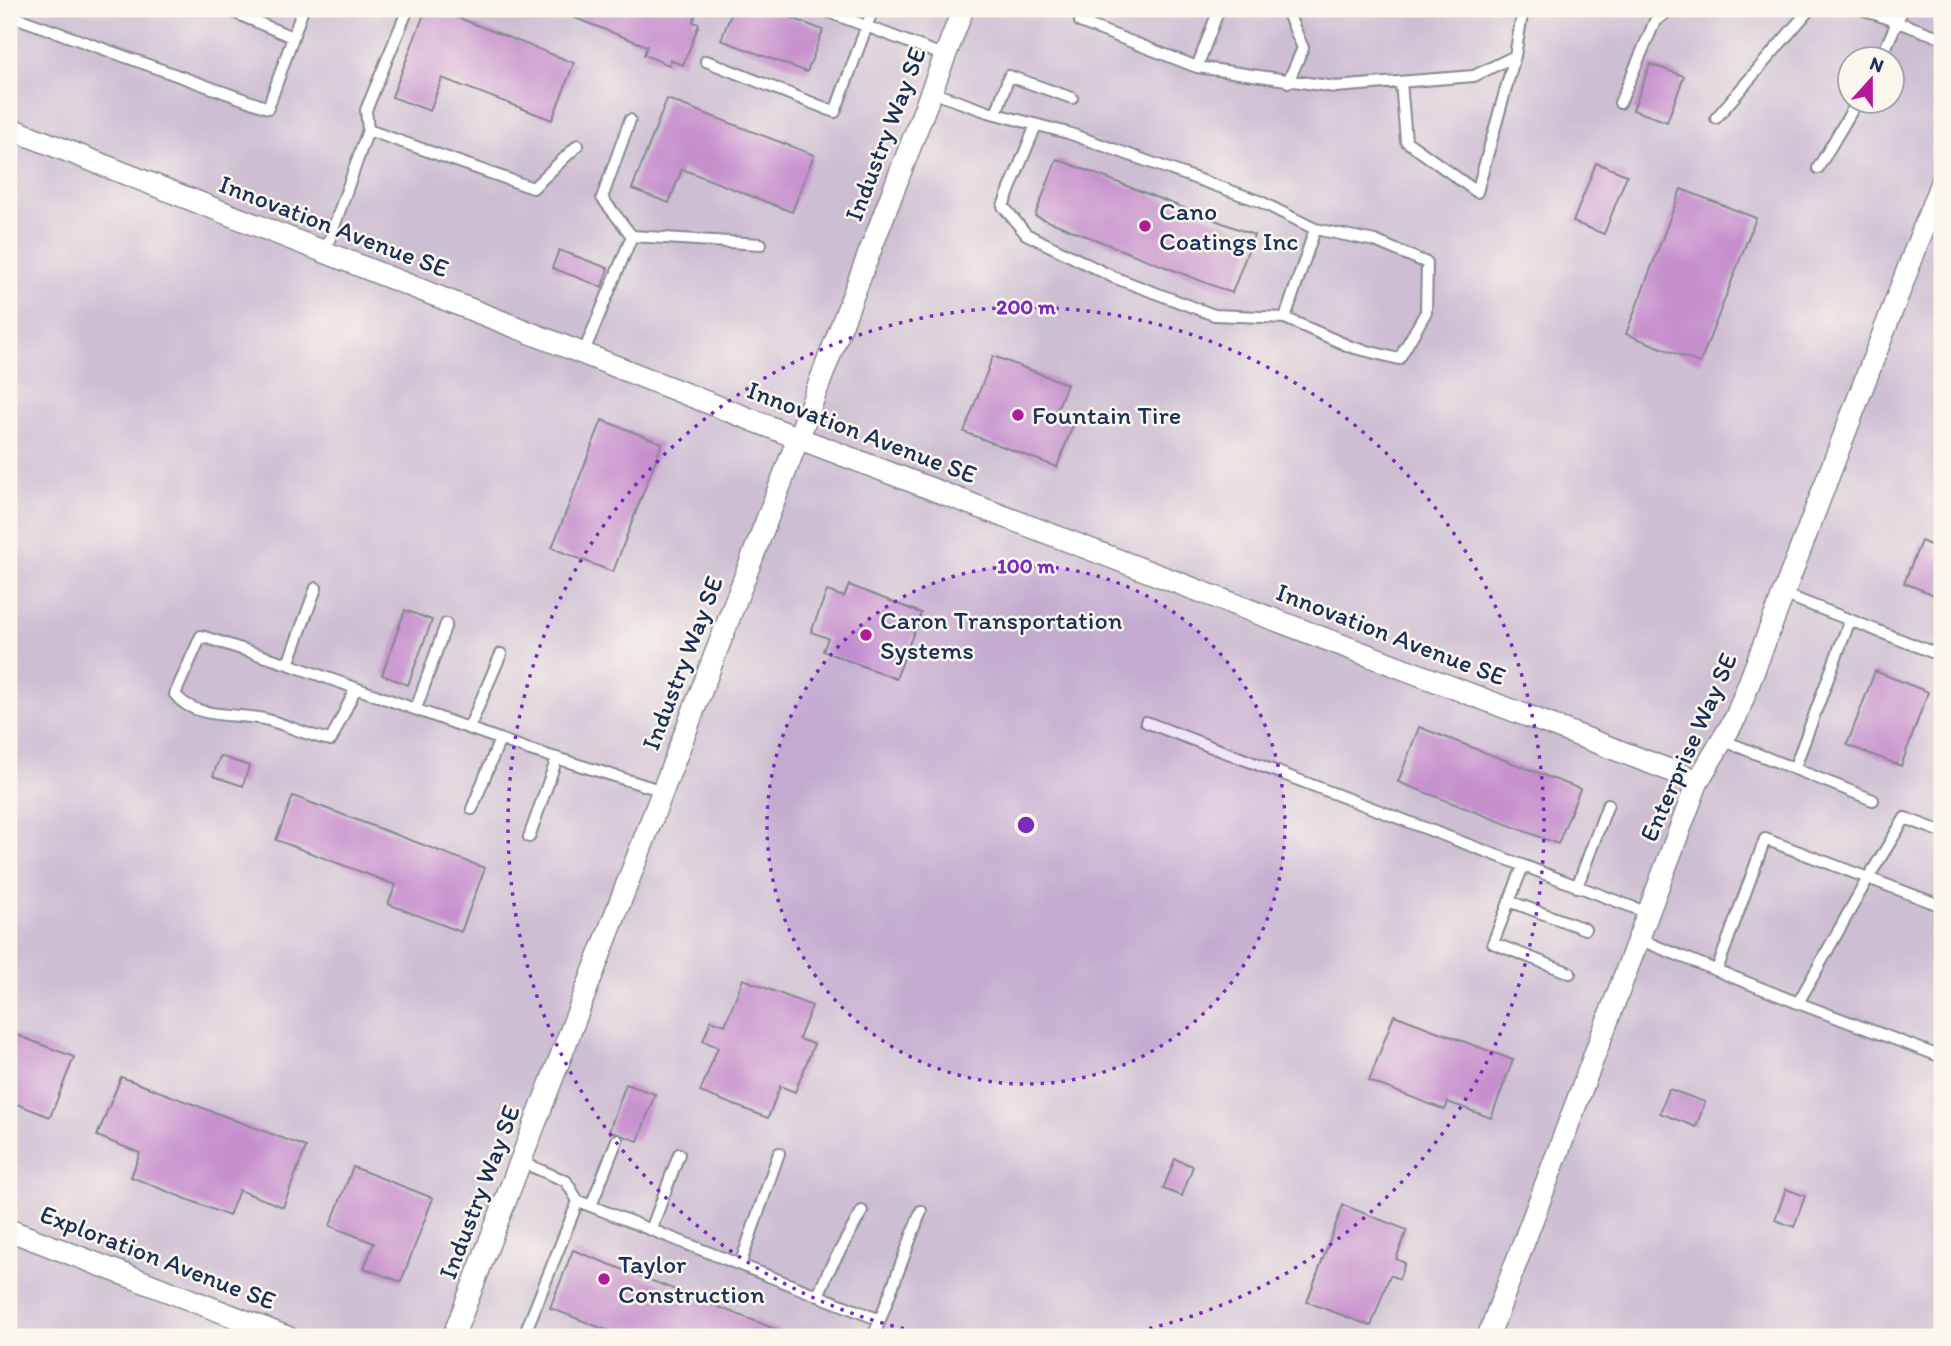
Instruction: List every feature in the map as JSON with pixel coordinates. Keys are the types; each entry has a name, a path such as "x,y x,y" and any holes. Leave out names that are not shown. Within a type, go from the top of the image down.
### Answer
{"street":[{"name":"Industry Way SE","path":"453,1337 963,9"},
{"name":"Innovation Avenue SE","path":"9,128 798,438 1698,781"},
{"name":"Enterprise Way SE","path":"1488,1337 1698,781 1736,717 1942,180"},
{"name":"Exploration Avenue SE","path":"9,1230 288,1337"}],"lane":[{"path":"226,9 292,37"},
{"path":"9,15 268,108 303,9"},
{"path":"324,252 368,130 366,110 408,9"},
{"path":"821,9 944,56"},
{"path":"706,61 835,111 873,9"},
{"path":"1085,9 1080,22 1197,66 1288,82 1335,87 1474,76 1515,56"},
{"path":"1197,66 1219,9"},
{"path":"1286,9 1303,48 1288,82"},
{"path":"1401,82 1406,141 1478,192 1515,56 1523,9"},
{"path":"1620,103 1655,21 1671,9"},
{"path":"1716,118 1810,9"},
{"path":"1861,9 1942,38"},
{"path":"1886,46 1903,9"},
{"path":"996,114 1009,76 1072,98"},
{"path":"931,92 1036,125 1259,201 1315,229 1375,241 1427,263 1426,312 1399,359 1351,346 1285,318 1214,315 1113,277 1026,234 1003,206 1036,125"},
{"path":"1818,168 1849,116"},
{"path":"630,120 602,198 632,236 761,244"},
{"path":"368,130 533,188 578,145"},
{"path":"1285,318 1315,229"},
{"path":"583,354 632,236"},
{"path":"288,664 316,589"},
{"path":"1783,594 1942,656"},
{"path":"1794,769 1850,620"},
{"path":"416,709 446,624"},
{"path":"356,688 331,740 309,737 266,719 229,716 182,704 175,694 201,636 288,664 416,709 500,739 663,791"},
{"path":"469,728 500,654"},
{"path":"1146,722 1648,913"},
{"path":"472,809 500,739"},
{"path":"1722,740 1873,800"},
{"path":"529,837 558,758"},
{"path":"1577,887 1608,804"},
{"path":"1798,1003 1905,818 1942,832"},
{"path":"1717,970 1765,839 1942,906"},
{"path":"1523,866 1493,943 1570,973"},
{"path":"1509,901 1585,929"},
{"path":"1638,939 1942,1057"},
{"path":"591,1206 617,1140"},
{"path":"651,1230 679,1153"},
{"path":"740,1265 779,1153"},
{"path":"521,1162 566,1181 578,1201 880,1320"},
{"path":"531,1337 527,1328 578,1201"},
{"path":"818,1296 828,1272 862,1211"},
{"path":"873,1337 921,1211"}],"shaded area":[{"path":"9,9 1942,9 1942,1337 9,1337"}],"building":[{"path":"426,9 436,9 574,63 552,120 442,78 430,111 392,97"},
{"path":"552,9 698,9 693,22 699,24 683,65 670,60 669,65 644,55 647,46"},
{"path":"733,9 769,9 823,30 807,72 721,40"},
{"path":"1650,64 1684,76 1667,122 1633,110"},
{"path":"667,99 814,155 792,212 682,169 669,203 632,189"},
{"name":"Cano Coatings Inc","path":"1057,159 1254,235 1232,293 1035,216"},
{"path":"1596,163 1627,175 1604,234 1573,222"},
{"path":"1681,189 1756,218 1700,363 1626,334"},
{"path":"559,250 608,268 602,287 552,268"},
{"name":"Fountain Tire","path":"993,356 1067,384 1056,412 1075,419 1057,467 964,432"},
{"path":"602,420 662,443 613,572 552,548"},
{"path":"1921,541 1942,550 1942,598 1904,583"},
{"name":"Caron Transportation Systems","path":"849,585 921,613 896,679 823,651 828,638 811,632 827,591 844,597"},
{"path":"405,610 432,620 408,685 382,675"},
{"path":"1875,671 1928,692 1901,766 1847,745"},
{"path":"1419,727 1580,789 1558,844 1398,782"},
{"path":"220,756 249,766 243,786 213,776"},
{"path":"293,796 485,868 461,932 388,904 396,885 276,840"},
{"path":"743,979 812,1006 799,1039 814,1044 795,1092 780,1086 768,1118 700,1092 718,1047 703,1041 711,1020 725,1025"},
{"path":"1394,1015 1513,1060 1491,1118 1448,1102 1445,1110 1369,1081"},
{"path":"9,1032 74,1057 50,1117 9,1101"},
{"path":"121,1077 306,1147 283,1207 239,1190 229,1216 131,1177 140,1153 97,1136"},
{"path":"626,1084 655,1094 638,1141 609,1131"},
{"path":"1669,1089 1705,1102 1696,1127 1660,1113"},
{"path":"1175,1159 1193,1166 1182,1196 1163,1189"},
{"path":"353,1167 433,1198 401,1282 364,1268 374,1243 330,1226"},
{"path":"1786,1189 1805,1196 1794,1227 1775,1220"},
{"path":"1343,1205 1407,1230 1396,1259 1405,1263 1399,1279 1390,1275 1371,1326 1307,1302"},
{"name":"Taylor Construction","path":"573,1250 793,1337 624,1337 550,1308"}],"place":[{"name":"Cano Coatings Inc","path":"1145,226"},
{"name":"Fountain Tire","path":"1018,415"},
{"name":"Caron Transportation Systems","path":"866,635"},
{"name":"Taylor Construction","path":"604,1279"}]}
